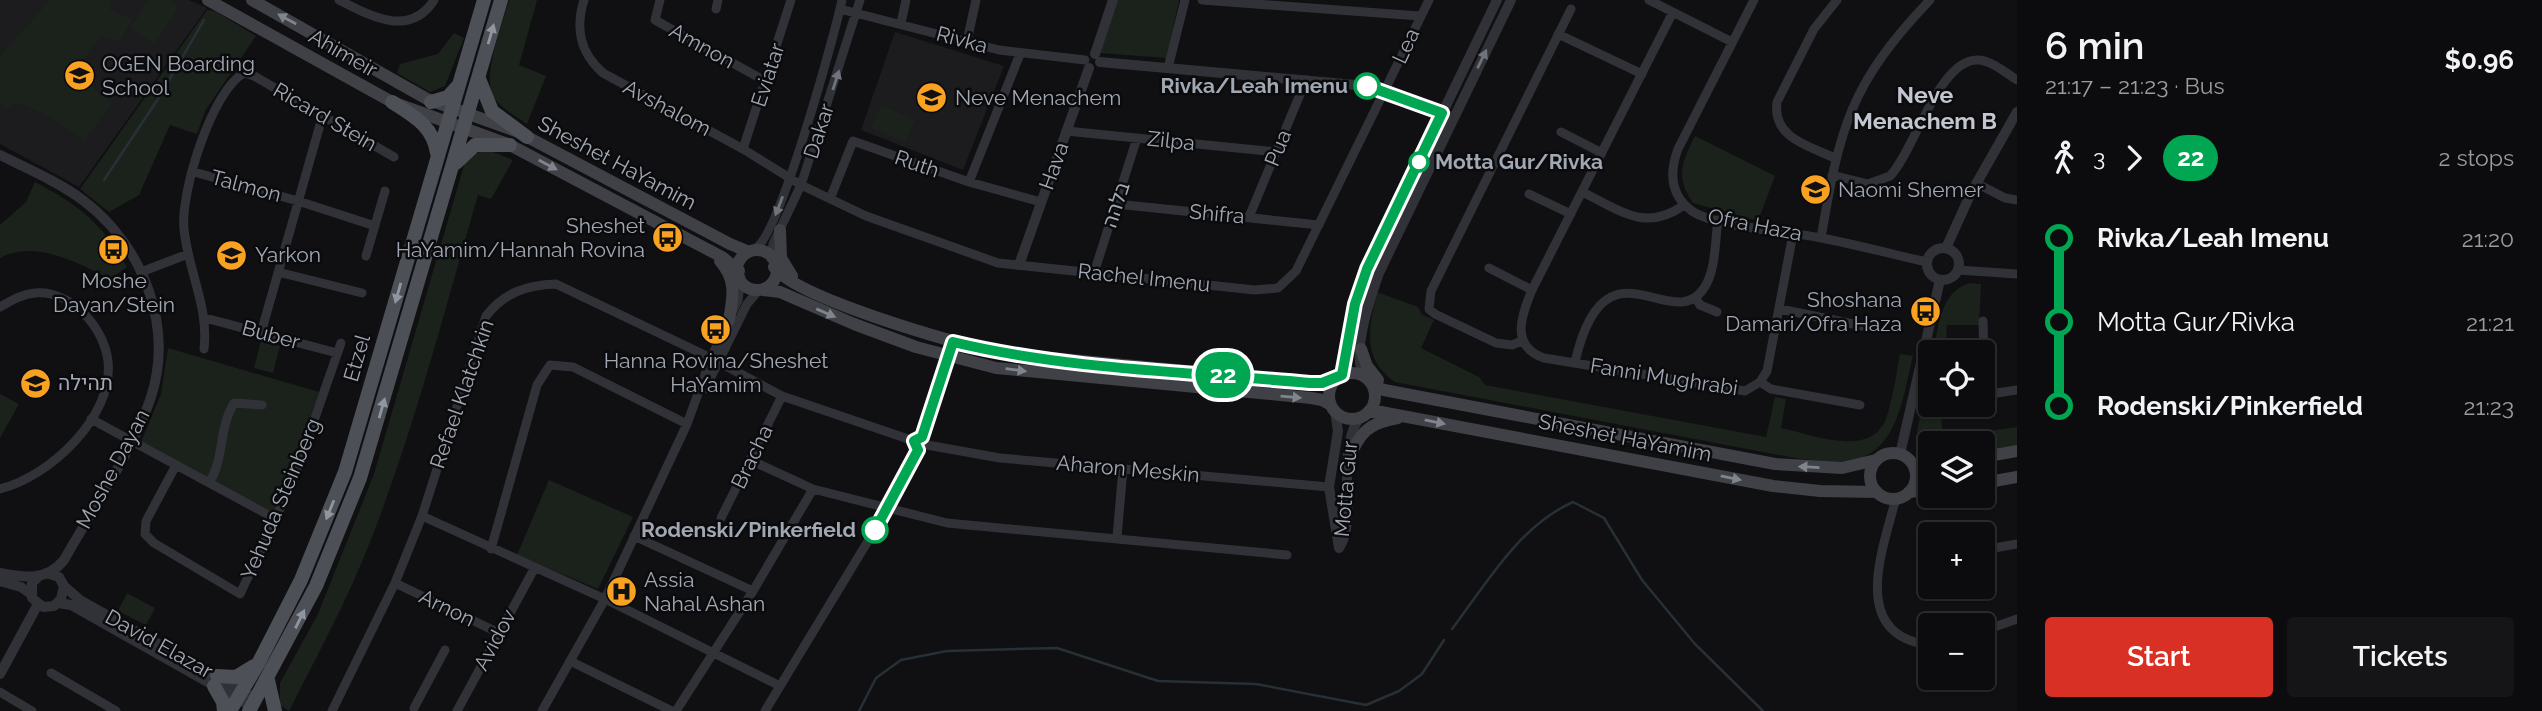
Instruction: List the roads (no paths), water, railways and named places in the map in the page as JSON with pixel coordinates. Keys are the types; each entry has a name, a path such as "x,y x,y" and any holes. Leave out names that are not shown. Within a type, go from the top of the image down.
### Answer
{"main road":[{"name":"Ahimeir","path":"208,0 392,102 466,120"},
{"name":"Ahimeir","path":"252,0 431,102 450,117"},
{"name":"Etzel","path":"236,700 258,664 301,580 345,472 484,0"},
{"name":"Etzel","path":"254,707 316,586 360,478 501,0"},
{"path":"478,77 492,111 527,138"},
{"path":"431,102 448,97 460,80"},
{"path":"392,102 425,124 436,142 438,157"},
{"name":"Sheshet HaYamim","path":"466,120 500,124 752,250"},
{"name":"Sheshet HaYamim","path":"466,120 704,247 740,274"},
{"path":"451,170 461,155 475,145 510,145"},
{"path":"780,230 783,265 799,284"},
{"path":"704,247 719,259 732,278 733,299 729,320"},
{"path":"752,250 764,250 779,273 799,284 859,310 953,342 999,353 1310,383 1339,377 1357,373 1368,381 1374,399 1363,415 1346,418 1322,400 1013,370 949,357 854,324 780,292 750,289 740,274 740,259 752,250"},
{"path":"760,291 772,283 773,263"},
{"path":"1361,349 1371,373 1395,392"},
{"path":"1333,408 1329,392 1339,377"},
{"name":"Sheshet HaYamim","path":"1368,381 1395,392 1775,464 1842,468 1876,460"},
{"name":"Sheshet HaYamim","path":"1363,415 1408,417 1773,485 1819,491 1877,492"},
{"path":"1348,461 1356,439 1368,426 1377,421 1408,417"},
{"path":"1995,455 2017,452"},
{"path":"1909,492 1916,480 1913,465 1900,454 1887,453 1876,460 1870,480 1877,492 1896,498 1918,491"},
{"path":"1913,465 1918,465"},
{"path":"1995,481 2017,477"},
{"path":"224,711 215,681 236,677 258,664"},
{"path":"268,680 275,711"}],"street":[{"path":"340,0 368,15 393,22 416,18 434,0"},
{"name":"Avshalom","path":"584,0 579,24 581,42 585,54 594,65 618,82 743,149 801,185"},
{"name":"Amnon","path":"660,0 655,20 767,82"},
{"name":"Eviatar","path":"743,149 767,82 791,0"},
{"name":"Dakar","path":"773,263 780,230 801,185 860,0"},
{"path":"901,23 906,0"},
{"path":"967,41 976,0"},
{"name":"Hava","path":"1018,265 1113,0"},
{"path":"1168,68 1185,0"},
{"path":"1202,0 1332,4 1420,16"},
{"name":"Lea","path":"1384,92 1429,0"},
{"path":"1368,381 1360,370 1361,349 1367,307 1378,273 1497,0"},
{"path":"1339,377 1355,304 1367,269 1511,0"},
{"path":"1649,0 1732,42"},
{"name":"Ofra Haza","path":"1754,0 1673,163 1673,186 1684,205 1704,218 1821,238 1927,262"},
{"path":"1835,158 1790,138 1778,122 1776,112 1777,102 1814,29 1837,0"},
{"path":"1821,238 1835,158 1846,120 1871,69 1894,37 1930,0"},
{"name":"Dakar","path":"752,250 766,239 789,178 841,5"},
{"name":"Rivka","path":"841,5 858,13 1020,54 1367,86 1448,115"},
{"path":"1571,9 1430,291 1429,301 1435,314 1496,343 1512,345 1522,341 1519,326 1532,290 1673,12"},
{"path":"1558,34 1642,74"},
{"path":"969,182 1020,54"},
{"path":"1832,175 1868,184 1890,176 1949,76 1962,63 1981,60 2017,80"},
{"name":"Ricard Stein","path":"204,349 205,318 188,254 184,209 194,172 220,100 229,83 244,73 254,76 394,157"},
{"name":"Pua","path":"1249,217 1306,80"},
{"name":"Rachel Imenu","path":"801,185 866,216 998,262 1268,290 1287,282 1296,271 1384,92"},
{"path":"1946,248 1957,256 1958,270 1951,278 1940,280 1928,271 1927,262 1932,253 1946,248 1976,183 2017,112"},
{"path":"261,333 323,114"},
{"name":"Zilpa","path":"1066,131 1276,152"},
{"path":"1562,132 1602,153"},
{"name":"בלהה","path":"1094,273 1137,138"},
{"name":"Ruth","path":"830,199 853,141 969,182 1041,202"},
{"name":"Moshe Dayan","path":"1,156 74,193 95,210 127,245 141,272 157,320 158,357 150,400 64,559 57,568 42,575"},
{"name":"Talmon","path":"194,172 298,201 374,226"},
{"path":"1976,183 2005,198 2017,200"},
{"path":"366,256 385,191"},
{"path":"1582,192 1648,221 1671,214 1684,205"},
{"path":"1529,194 1571,214"},
{"name":"Shifra","path":"1116,204 1319,225"},
{"path":"1574,362 1595,309 1609,296 1630,293 1676,302 1695,297 1709,278 1718,220"},
{"path":"1760,382 1767,371 1793,234"},
{"path":"141,272 188,254"},
{"path":"1489,268 1532,290"},
{"path":"1958,270 2017,274"},
{"path":"278,272 362,293"},
{"path":"716,361 738,300 740,274"},
{"path":"1900,454 1940,280"},
{"name":"Refael Klatchkin","path":"332,711 395,583 422,516 486,316 508,295 538,285 556,284 716,361"},
{"path":"542,711 605,599 716,361 747,304 760,291"},
{"path":"0,307 28,294 48,293 65,300 87,317 99,334 108,362 106,382 91,419 49,467 24,482 0,489"},
{"path":"1695,297 1700,305 1717,312"},
{"path":"1780,309 1868,327"},
{"name":"Buber","path":"205,318 261,333 339,348"},
{"path":"1983,321 1983,340"},
{"name":"Fanni Mughrabi","path":"1522,341 1535,354 1574,362 1736,392 1745,391 1760,382 1770,389 1860,405"},
{"path":"765,711 888,508 920,443 953,342"},
{"name":"Yehuda Steinberg","path":"176,465 146,521 145,534 153,543 240,594 276,519 304,451 339,348"},
{"name":"Aharon Meskin","path":"716,361 782,396 920,443 1000,458 1329,487"},
{"path":"491,549 537,384 550,365 573,367 687,424"},
{"path":"1995,393 2017,390"},
{"name":"Bracha","path":"721,518 782,396"},
{"path":"209,483 222,452 220,445 228,412 234,403 261,405"},
{"name":"Motta Gur","path":"1333,408 1338,431 1329,487 1339,548 1347,530 1350,434 1363,415"},
{"path":"91,419 276,519"},
{"path":"750,460 813,489 947,523 1287,555"},
{"path":"1117,537 1123,469"},
{"path":"570,660 674,711 753,591 813,489"},
{"path":"1896,498 1877,575 1876,597 1894,629 1918,642"},
{"path":"422,516 605,599 780,687"},
{"path":"634,536 753,591"},
{"path":"1995,548 2017,544"},
{"name":"Moshe Dayan","path":"63,583 64,559"},
{"name":"Avidov","path":"457,711 534,569"},
{"path":"0,573 23,578 54,575 63,583 58,603 48,607 38,604 31,594 21,587 0,581"},
{"path":"31,594 32,583 42,575"},
{"name":"David Elazar","path":"63,583 80,600 215,681 236,700 254,707"},
{"name":"Arnon","path":"395,583 499,633"},
{"name":"David Elazar","path":"58,603 78,609 215,681"},
{"path":"0,674 38,604"},
{"path":"1995,627 2017,619"},
{"path":"415,710 445,650"},
{"path":"51,673 116,711"},
{"path":"0,692 32,711"},
{"path":"254,707 275,711"}],"waterway":[{"path":"104,180 158,99 204,20"},
{"path":"1452,629 1491,575 1520,541 1554,512 1573,502 1604,518 1642,580 1695,644 1763,711"},
{"path":"859,711 876,678 901,660 947,651 1057,648 1158,681 1256,684 1366,705 1399,691 1422,674 1444,640"}],"place":[{"name":"OGEN Boarding School","path":"79,76"},
{"name":"Rivka/Leah Imenu","path":"1367,86"},
{"name":"Neve Menachem","path":"932,98"},
{"name":"Motta Gur/Rivka","path":"1419,162"},
{"name":"Naomi Shemer","path":"1815,190"},
{"name":"Sheshet HaYamim/Hannah Rovina","path":"668,238"},
{"name":"Moshe Dayan/Stein","path":"114,249"},
{"name":"Yarkon","path":"232,255"},
{"name":"Shoshana Damari/Ofra Haza","path":"1925,312"},
{"name":"Hanna Rovina/Sheshet HaYamim","path":"716,329"},
{"name":"תהילה","path":"35,383"},
{"name":"Rodenski/Pinkerfield","path":"875,530"},
{"name":"Assia Nahal Ashan","path":"621,592"}],"district":[{"name":"Neve Menachem B","path":"1925,108"}]}
